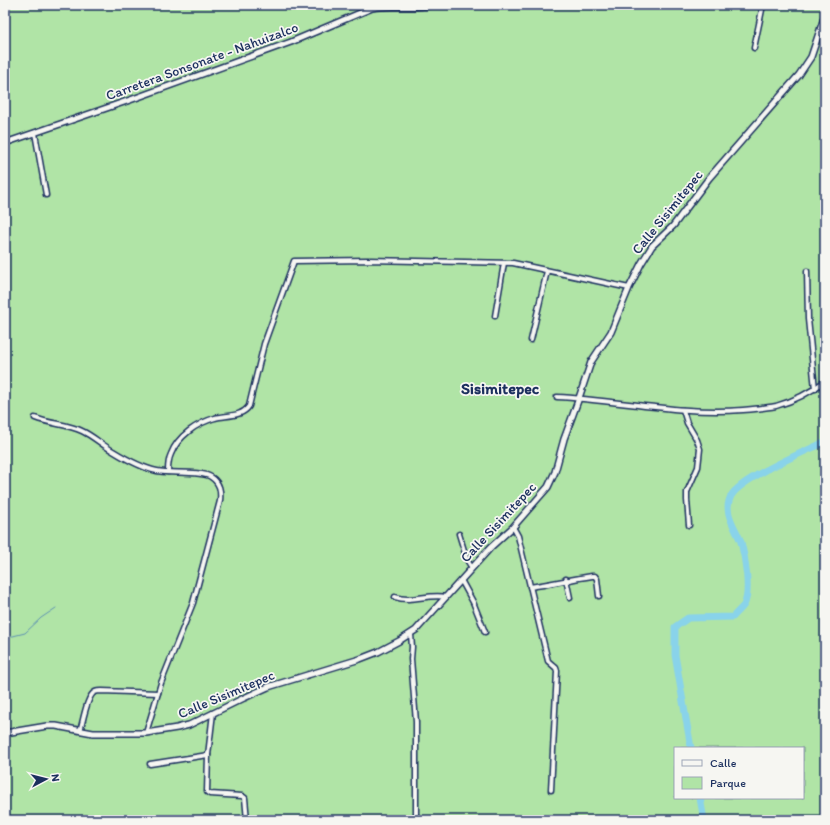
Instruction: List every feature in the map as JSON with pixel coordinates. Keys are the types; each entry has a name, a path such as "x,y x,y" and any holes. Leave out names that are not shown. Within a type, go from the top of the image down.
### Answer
{"street":[{"name":"Carretera Sonsonate - Nahuizalco","path":"5,143 137,98 291,42 372,8 380,6 416,8 430,5"},
{"path":"754,48 763,5"},
{"name":"Calle Sisimitepec","path":"5,733 47,726 107,733 146,733 183,727 268,687 360,659 378,652 411,634 423,623 491,547 513,527 544,492 552,480 564,439 591,362 611,332 629,288 641,264 650,249 670,230 709,178 802,72 811,57 825,15"},
{"path":"35,133 46,195"},
{"path":"168,472 170,456 175,444 188,432 202,423 215,418 246,411 249,406 264,344 272,320 287,286 294,261 359,259 513,263 629,288"},
{"path":"495,316 504,263"},
{"path":"531,340 546,271"},
{"path":"807,271 808,319 815,389"},
{"path":"556,397 579,398 711,412 765,408 777,405 815,389 825,381"},
{"path":"683,410 700,449 698,467 687,492 686,500 689,525"},
{"path":"35,418 43,422 80,430 112,451 156,471 211,476 218,483 221,491 220,501 193,603 158,693 146,733"},
{"path":"513,527 518,536 548,661 556,668 557,671 551,790"},
{"path":"459,534 467,560 472,568"},
{"path":"530,587 566,579 595,576 599,596"},
{"path":"566,579 570,598"},
{"path":"461,580 473,602 485,632"},
{"path":"395,597 402,599 436,596 446,597"},
{"path":"411,634 412,647 410,659 416,722 416,820"},
{"path":"80,731 88,701 91,695 95,692 158,693"},
{"path":"213,713 208,755 207,792 210,794 242,796 245,798 247,820"},
{"path":"150,764 208,755"}],"green space":[{"path":"5,5 825,5 825,820 5,820"}],"waterway":[{"path":"691,747 675,655 675,627 688,618 733,617 744,605 747,592 746,565 741,542 729,514 728,508 731,496 747,481 825,442"},
{"path":"5,638 25,633 41,618 56,608"},
{"path":"700,799 704,820"}],"district":[{"name":"Sisimitepec","path":"500,388"}]}
